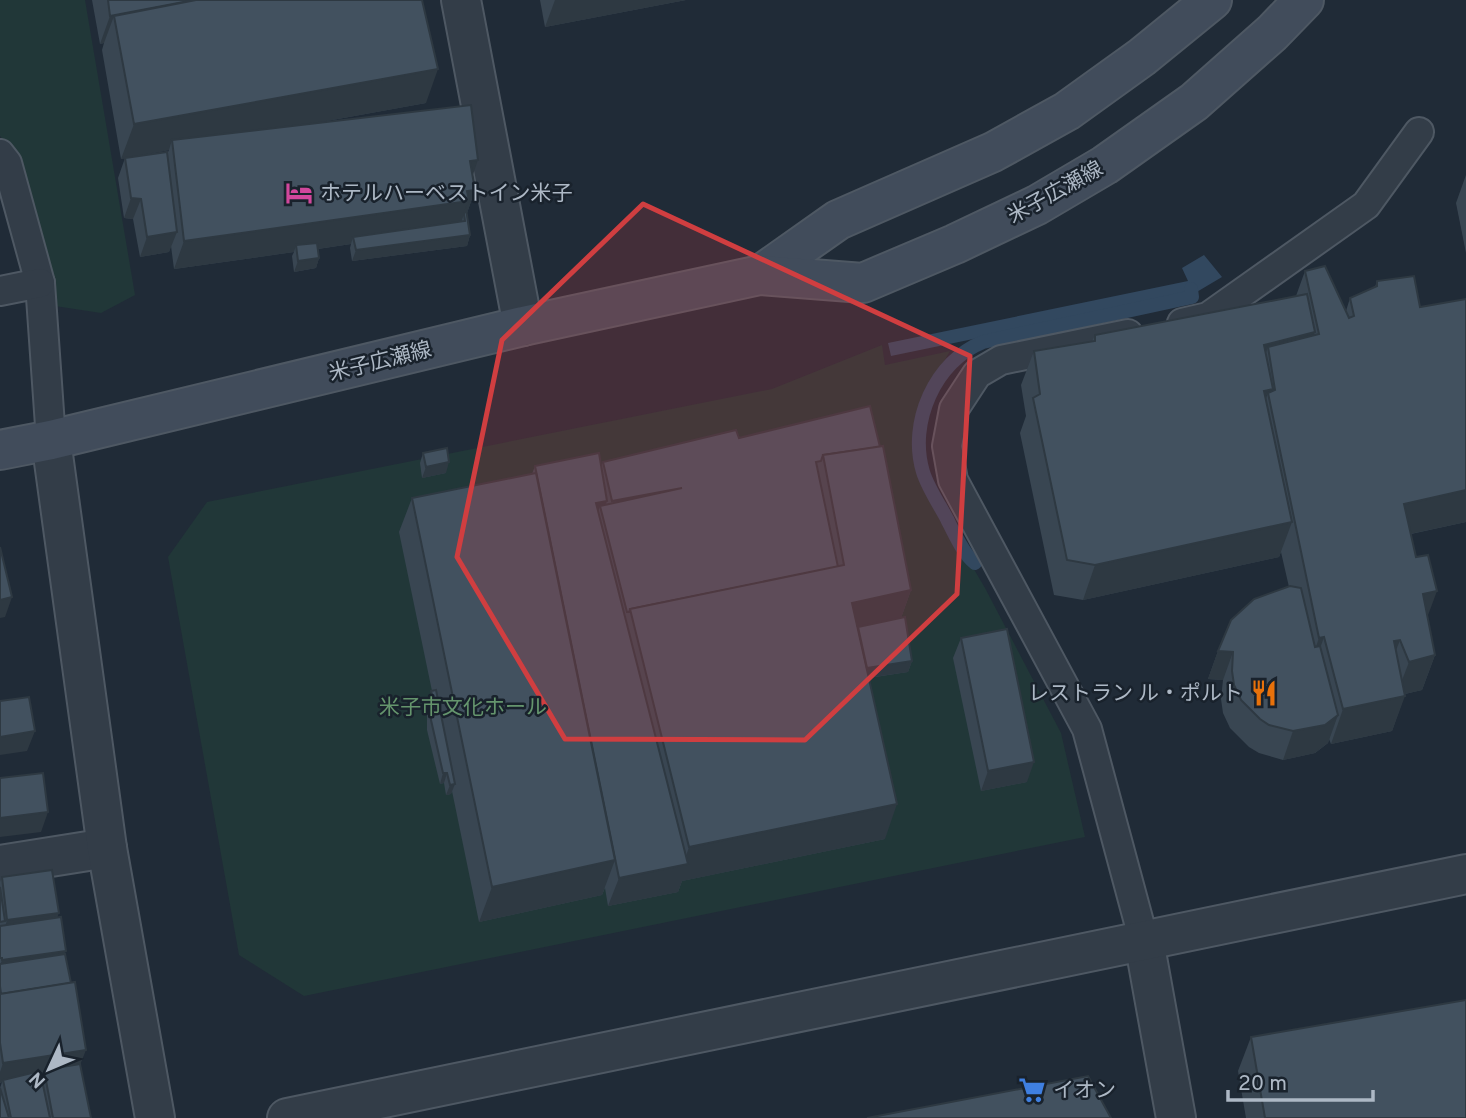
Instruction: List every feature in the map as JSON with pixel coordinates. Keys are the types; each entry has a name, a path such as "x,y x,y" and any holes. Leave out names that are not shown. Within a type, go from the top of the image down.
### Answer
{"main road":[{"name":"米子広瀬線","path":"760,275 838,220 993,152 1066,111 1142,57 1212,0"},
{"name":"米子広瀬線","path":"0,450 523,326 760,275 863,283 1037,205 1105,165 1194,102 1272,33 1304,0"}],"street":[{"path":"461,0 523,326"},
{"path":"51,440 107,848 155,1118"},
{"path":"0,865 107,848"},
{"path":"287,1118 1466,874"},
{"path":"1144,941 1176,1118"}],"lane":[{"path":"1144,941 1087,729 953,480 947,446 954,409 978,373 1001,360 1208,317 1366,205 1419,132"},
{"path":"0,154 7,163 10,222 40,283 51,440"},
{"path":"0,291 40,283"}],"highlighted area":[{"path":"643,204 970,356 957,594 805,740 565,739 457,557 502,340"}],"green space":[{"path":"0,0 85,0 135,295 101,313 55,306 22,164 0,136"},
{"name":"米子市文化ホール","path":"882,345 885,365 950,351 927,391 915,422 916,471 985,588 1061,733 1085,837 304,996 239,955 168,557 207,502 772,389"}],"water":[{"path":"1204,255 1222,277 1195,293 891,356 888,343 1188,281 1182,268"}],"building":[{"path":"108,0 194,0 110,16"},
{"path":"196,0 422,0 438,69 134,124 114,16"},
{"path":"471,105 478,160 470,161 475,190 467,191 469,201 184,241 172,140"},
{"path":"167,152 177,232 147,237 141,199 131,198 125,158"},
{"path":"466,209 470,235 356,250 353,237 465,221"},
{"path":"317,243 319,258 298,261 296,245"},
{"path":"1325,266 1349,318 1354,316 1350,298 1377,286 1377,281 1414,276 1420,307 1466,299 1466,490 1404,504 1416,557 1428,555 1437,591 1423,594 1435,655 1409,662 1400,640 1394,641 1405,696 1343,709 1324,637 1319,638 1268,393 1275,390 1268,347 1319,334 1305,271"},
{"path":"1307,294 1315,332 1264,345 1273,389 1264,391 1292,522 1095,565 1067,560 1033,398 1040,394 1034,351 1095,341 1095,335"},
{"path":"870,406 880,447 823,455 821,461 816,462 838,567 630,609 627,612 600,506 682,488 612,501 603,462 736,430 739,438"},
{"path":"883,446 911,590 852,603 897,804 689,847 630,609 844,565 823,455"},
{"path":"447,448 449,462 426,467 423,453"},
{"path":"599,453 607,501 596,503 688,864 619,878 535,466"},
{"path":"536,473 615,860 492,887 412,498"},
{"path":"0,547 12,597 0,600"},
{"path":"1290,586 1301,588 1315,647 1320,646 1338,715 1325,725 1293,731 1269,725 1241,700 1234,685 1233,652 1218,651 1231,620 1254,599"},
{"path":"905,617 912,661 867,668 858,627"},
{"path":"1007,629 1034,762 988,771 961,638"},
{"path":"436,690 455,784 450,785 447,773 443,773 431,720 430,703 434,702 431,691"},
{"path":"29,697 35,731 0,737 0,701"},
{"path":"43,773 48,812 0,818 0,778"},
{"path":"52,870 59,913 7,920 2,877"},
{"path":"0,887 5,921 0,922"},
{"path":"61,917 66,951 2,960 0,958 0,926"},
{"path":"65,954 71,983 1,994 0,964"},
{"path":"75,982 86,1050 3,1063 0,1043 0,994"},
{"path":"1466,1000 1466,1118 1265,1118 1251,1037"},
{"path":"80,1064 91,1118 53,1118 44,1070"},
{"path":"40,1071 50,1118 11,1118 3,1080"},
{"name":"イオン","path":"1088,1076 1111,1118 867,1118"},
{"path":"0,1088 9,1118 0,1118"}],"waterway":[{"path":"975,563 959,543 931,490 919,453 919,434 929,396 951,363 983,342 1192,297 1191,289"}],"place":[{"name":"ホテルハーベストイン米子","path":"299,193"},
{"name":"レストラン ル・ポルト","path":"1264,693"},
{"name":"イオン","path":"1032,1090"}]}
